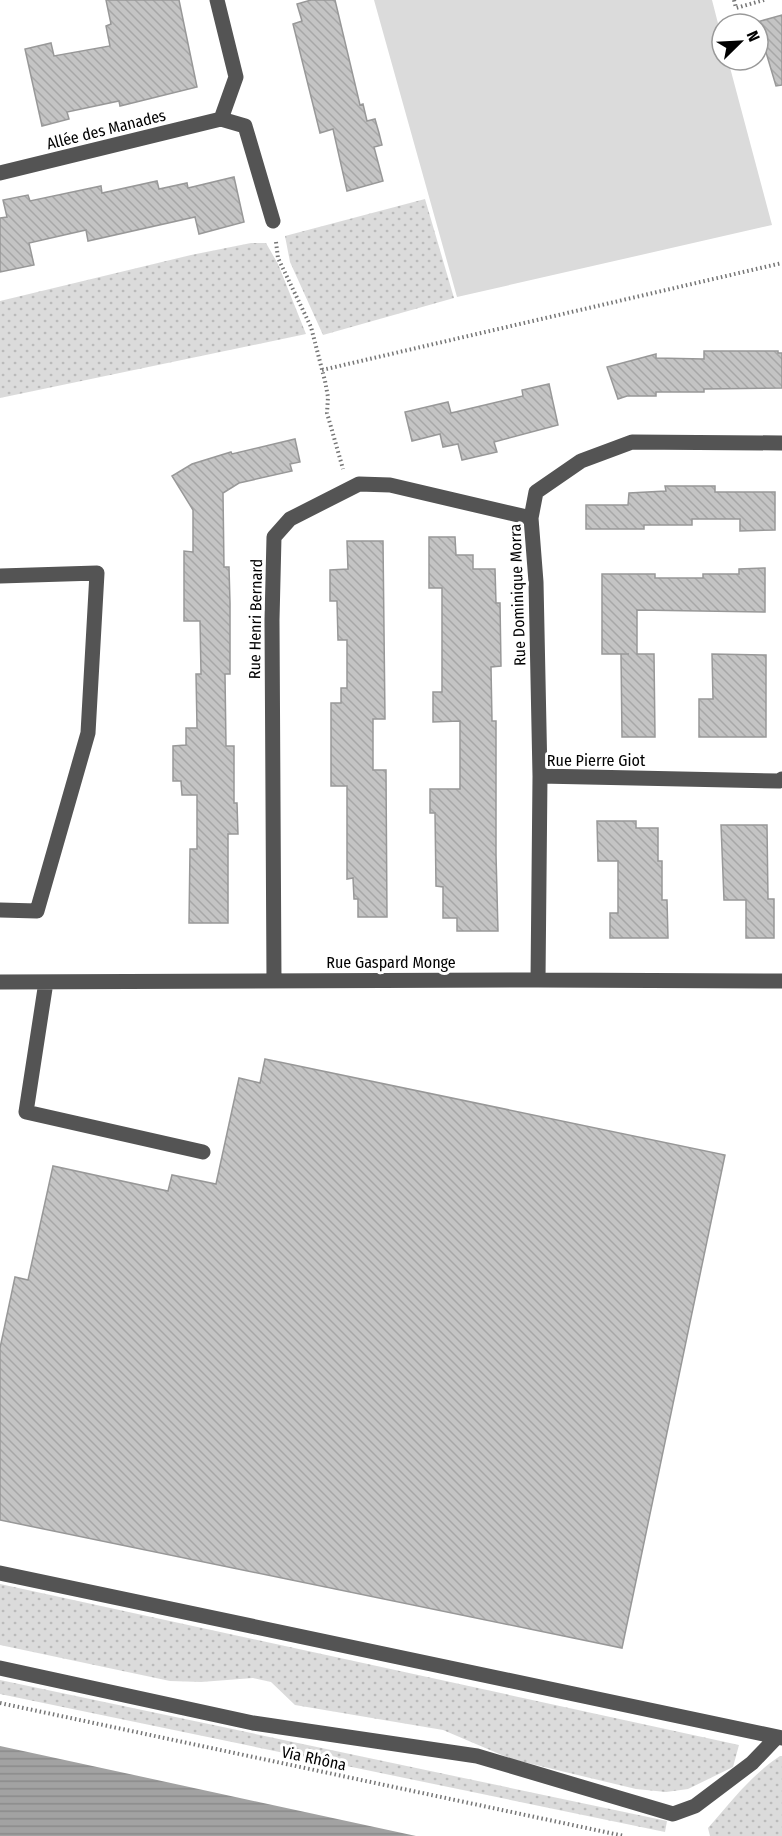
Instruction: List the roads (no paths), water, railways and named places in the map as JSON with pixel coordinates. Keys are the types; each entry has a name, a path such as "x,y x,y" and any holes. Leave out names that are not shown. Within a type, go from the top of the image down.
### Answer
{"street":[{"path":"217,0 236,77 221,119 245,126 273,221"},
{"name":"Allée des Manades","path":"0,173 221,119"},
{"name":"Rue Dominique Morra","path":"540,776 536,582 531,518 536,492 581,462 632,442 782,443"},
{"name":"Rue Henri Bernard","path":"274,980 272,655 274,537 290,519 359,484 390,485 531,518"},
{"path":"0,576 96,573 88,733 50,867 37,911 0,910"},
{"name":"Rue Pierre Giot","path":"538,980 540,776 780,781 782,779"},
{"name":"Rue Gaspard Monge","path":"0,982 782,981"},
{"path":"45,982 27,1112 203,1152"},
{"path":"0,1573 780,1738"},
{"path":"0,1668 253,1723 477,1756 673,1814 695,1806 752,1763 780,1738"}]}
